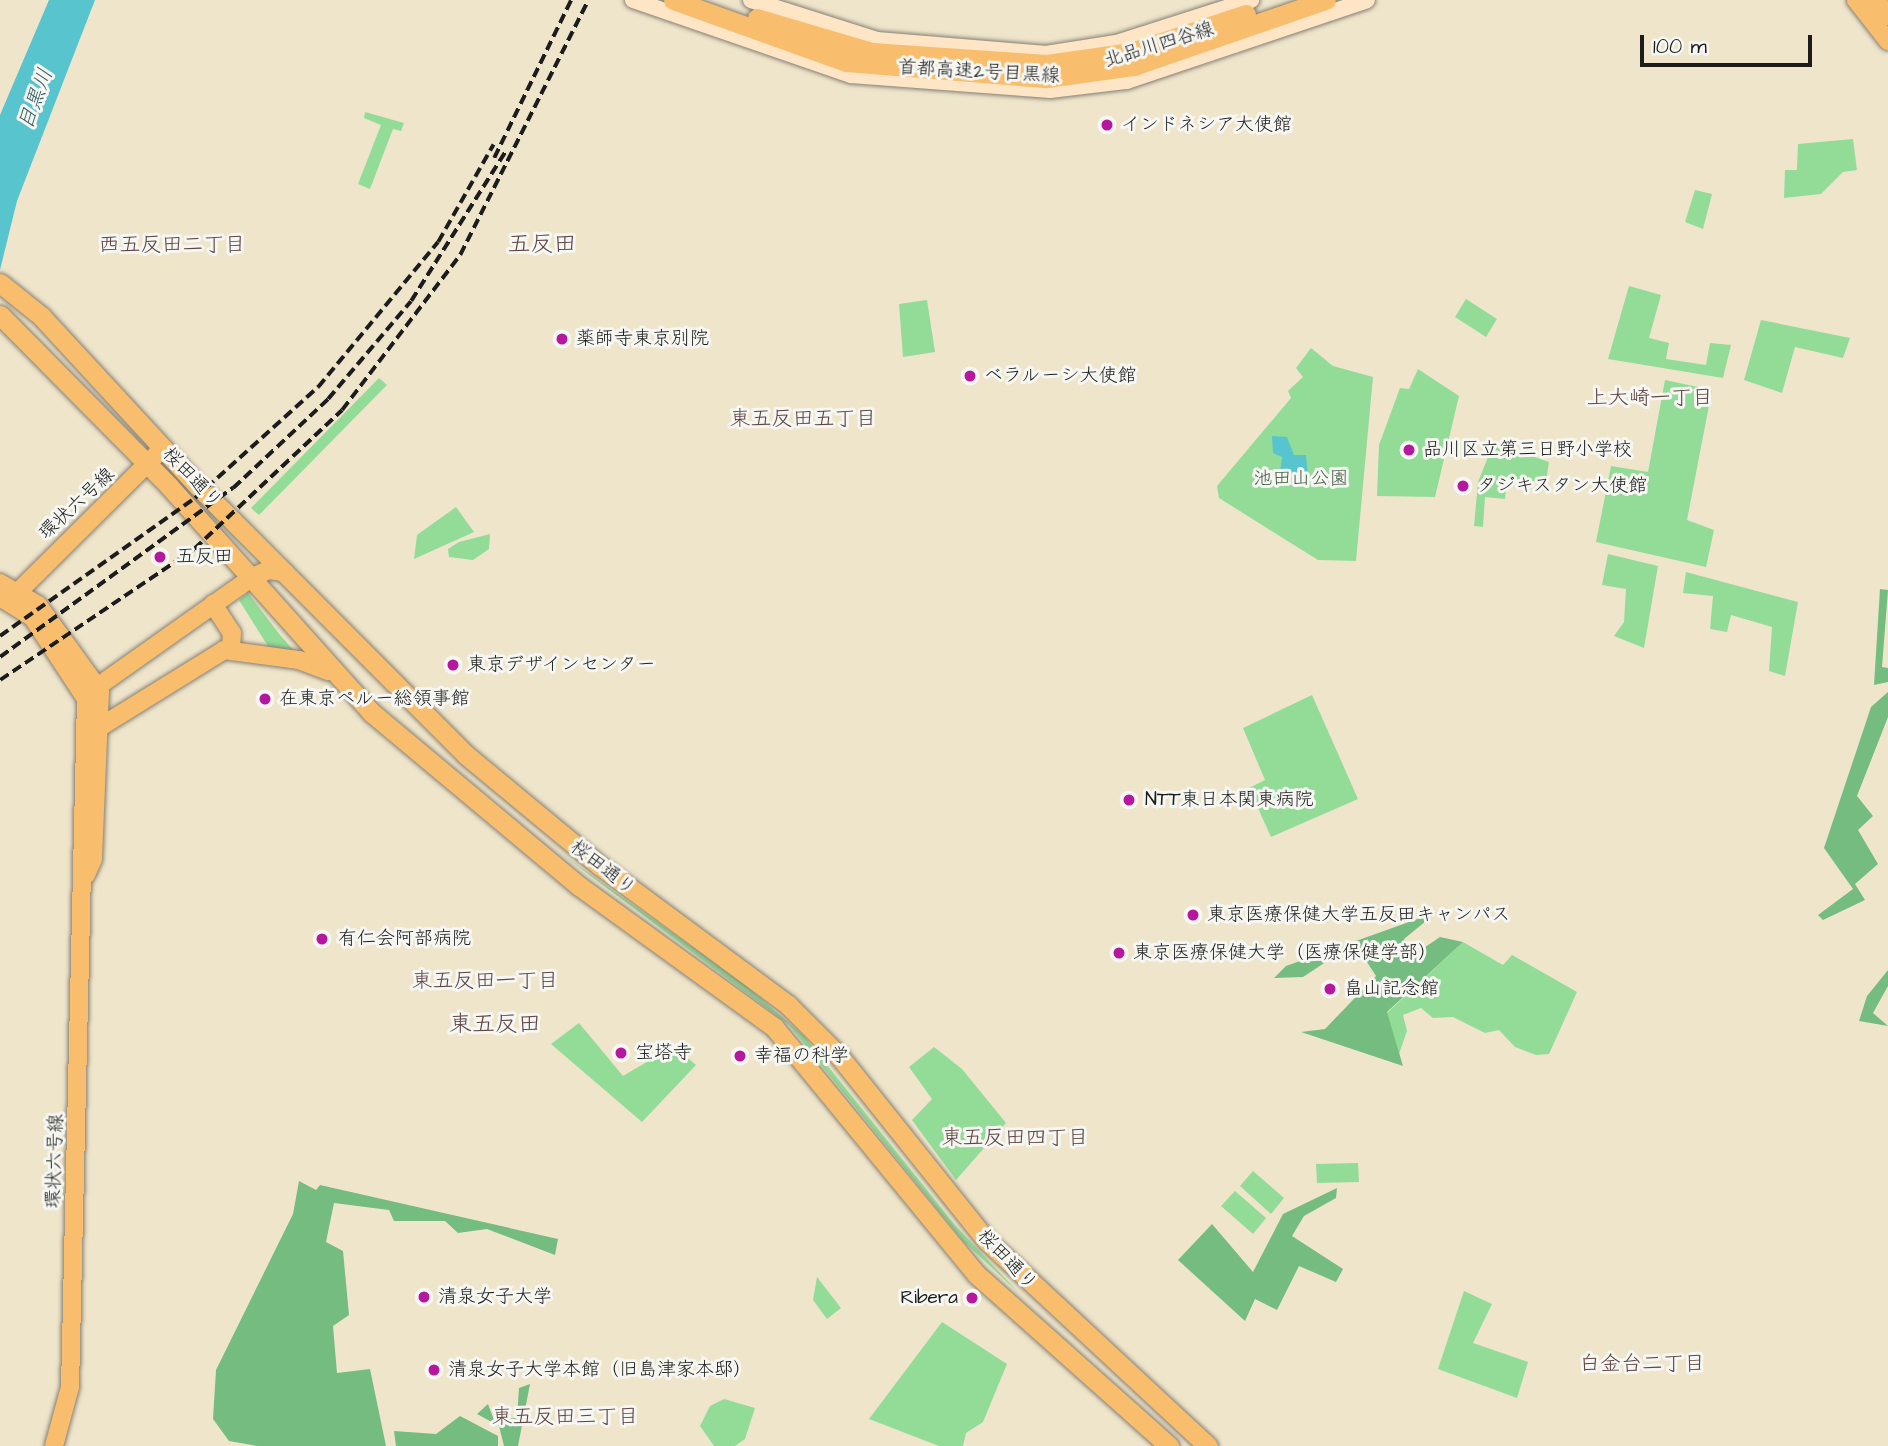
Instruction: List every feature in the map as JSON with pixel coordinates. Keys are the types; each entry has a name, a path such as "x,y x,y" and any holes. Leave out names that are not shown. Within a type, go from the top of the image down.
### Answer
{"highway":[{"name":"首都高速2号目黒線","path":"673,0 846,62 1047,78 1135,66 1326,0"},
{"name":"首都高速2号目黒線","path":"710,0 872,52 1047,64 1131,52 1285,0"},
{"name":"桜田通り","path":"2,284 41,316 188,475 466,755 813,1029 986,1240 1208,1446"},
{"name":"桜田通り","path":"0,315 150,466 251,578 328,671 410,749 646,936 793,1045 976,1274 1169,1446"},
{"path":"150,466 188,475"}],"main road":[{"name":"北品川四谷線","path":"633,0 851,75 1050,90 1127,81 1367,0"},
{"name":"北品川四谷線","path":"751,0 877,40 1046,54 1116,43 1251,0"},
{"path":"1856,0 1888,41"},
{"name":"環状六号線","path":"19,591 150,466 163,448"},
{"path":"101,680 251,578 268,570 285,572"},
{"name":"環状六号線","path":"0,583 19,591 38,605 101,680 93,859 86,875"},
{"path":"0,597 33,618 102,701 150,697"},
{"path":"213,604 232,633 231,649"},
{"path":"100,727 231,649 328,671"},
{"name":"環状六号線","path":"54,1446 70,1387 86,875 81,858 102,701"}],"green space":[{"path":"365,112 404,123 401,131 393,129 370,189 358,184 381,125 364,118"},
{"path":"1853,139 1857,170 1843,172 1821,194 1784,198 1785,170 1797,170 1798,144"},
{"path":"1695,190 1712,194 1703,229 1685,222"},
{"path":"1629,286 1661,295 1649,338 1669,343 1666,359 1706,365 1710,343 1731,345 1723,378 1608,359"},
{"path":"1466,299 1497,319 1486,337 1455,317"},
{"path":"927,300 935,352 903,357 899,304"},
{"path":"1761,320 1850,338 1843,358 1795,347 1782,393 1744,380"},
{"name":"池田山公園","path":"1311,348 1333,366 1373,377 1356,561 1318,560 1219,498 1217,486 1291,398 1288,391 1303,377 1296,368"},
{"path":"1418,369 1459,396 1435,497 1377,496 1379,445 1400,388 1409,389"},
{"path":"379,378 387,385 259,515 251,508"},
{"path":"1665,380 1712,390 1687,520 1714,530 1706,567 1596,542 1611,466 1648,472"},
{"path":"1494,442 1549,462 1546,482 1507,480 1505,499 1485,497 1483,527 1474,526 1478,482"},
{"path":"456,507 474,532 414,559 417,535"},
{"path":"490,534 489,549 473,560 449,557 448,549 459,542"},
{"path":"1608,554 1658,566 1644,648 1614,636 1624,622 1626,589 1602,585"},
{"path":"1686,572 1798,602 1785,676 1769,671 1772,627 1731,615 1727,632 1710,629 1713,596 1683,593"},
{"path":"1880,589 1888,590 1882,667 1888,668 1888,682 1874,685"},
{"path":"248,593 298,655 269,648 239,600"},
{"path":"1888,692 1888,717 1857,796 1873,816 1858,830 1878,864 1855,884 1865,900 1823,920 1818,915 1853,889 1824,848 1871,707"},
{"path":"1312,695 1358,799 1271,837 1249,788 1265,780 1243,728"},
{"path":"559,852 748,987 803,1035 955,1225 1019,1293 964,1242 789,1025"},
{"path":"1437,912 1404,939 1415,954 1440,937 1463,942 1387,1012 1403,1066 1301,1032 1325,1029 1376,976 1361,953 1341,952 1303,977 1274,978 1286,966"},
{"path":"1463,942 1503,965 1512,955 1577,992 1549,1054 1536,1055 1515,1047 1499,1030 1485,1033 1453,1017 1433,1018 1421,1008 1403,1015 1407,1031 1399,1054 1387,1013"},
{"path":"1888,970 1888,986 1873,1013 1888,1026 1859,1021 1867,996"},
{"path":"579,1023 623,1076 674,1046 696,1065 642,1122 551,1044"},
{"path":"934,1047 962,1069 1006,1123 956,1180 912,1120 932,1099 909,1067"},
{"path":"1358,1163 1359,1182 1317,1183 1316,1164"},
{"path":"1253,1171 1284,1198 1271,1214 1240,1186"},
{"path":"299,1181 316,1190 320,1185 558,1239 555,1255 487,1229 458,1233 445,1221 394,1221 389,1210 334,1203 326,1242 343,1251 349,1315 333,1326 337,1373 370,1369 386,1446 257,1446 229,1441 213,1419 216,1370 293,1214"},
{"path":"1337,1188 1336,1198 1304,1216 1292,1236 1343,1269 1336,1282 1299,1266 1277,1310 1255,1299 1245,1321 1178,1260 1212,1224 1253,1272 1283,1214"},
{"path":"1235,1191 1266,1218 1253,1234 1221,1206"},
{"path":"817,1277 841,1308 827,1319 813,1300"},
{"path":"1464,1291 1492,1304 1473,1343 1528,1362 1517,1398 1438,1369"},
{"path":"942,1322 1007,1364 983,1422 966,1433 963,1446 939,1446 869,1419"},
{"path":"530,1384 518,1446 504,1446 499,1426 477,1414 488,1404 494,1420 517,1418 519,1388"},
{"path":"724,1399 755,1408 745,1439 735,1446 714,1446 700,1426 710,1406"},
{"path":"460,1416 498,1436 498,1446 396,1446 394,1431 436,1434"}],"water":[{"name":"目黒川","path":"49,0 95,0 17,201 0,270 0,115"},
{"path":"1272,436 1287,437 1294,455 1306,455 1308,475 1280,473 1282,457 1273,453"}],"railway":[{"path":"494,158 571,0"},
{"path":"0,680 194,549 342,410 460,255 588,0"},
{"path":"0,636 195,498 318,387 438,242 493,145"},
{"path":"0,657 233,488 328,399 411,301 506,151"}],"place":[{"name":"インドネシア大使館","path":"1107,125"},
{"name":"薬師寺東京別院","path":"562,339"},
{"name":"ベラルーシ大使館","path":"970,376"},
{"name":"品川区立第三日野小学校","path":"1409,450"},
{"name":"タジキスタン大使館","path":"1463,486"},
{"name":"五反田","path":"160,557"},
{"name":"東京デザインセンター","path":"453,665"},
{"name":"在東京ペルー総領事館","path":"265,699"},
{"name":"NTT東日本関東病院","path":"1129,800"},
{"name":"東京医療保健大学五反田キャンパス","path":"1193,915"},
{"name":"有仁会阿部病院","path":"322,939"},
{"name":"東京医療保健大学（医療保健学部）","path":"1119,953"},
{"name":"畠山記念館","path":"1330,989"},
{"name":"宝塔寺","path":"621,1053"},
{"name":"幸福の科学","path":"740,1056"},
{"name":"清泉女子大学","path":"424,1297"},
{"name":"Ribera","path":"972,1298"},
{"name":"清泉女子大学本館（旧島津家本邸）","path":"434,1370"}],"district":[{"name":"五反田","path":"542,244"},
{"name":"西五反田二丁目","path":"172,245"},
{"name":"上大崎一丁目","path":"1650,398"},
{"name":"東五反田五丁目","path":"803,419"},
{"name":"東五反田一丁目","path":"485,981"},
{"name":"東五反田","path":"495,1024"},
{"name":"東五反田四丁目","path":"1015,1138"},
{"name":"白金台二丁目","path":"1642,1364"},
{"name":"東五反田三丁目","path":"565,1417"}]}
